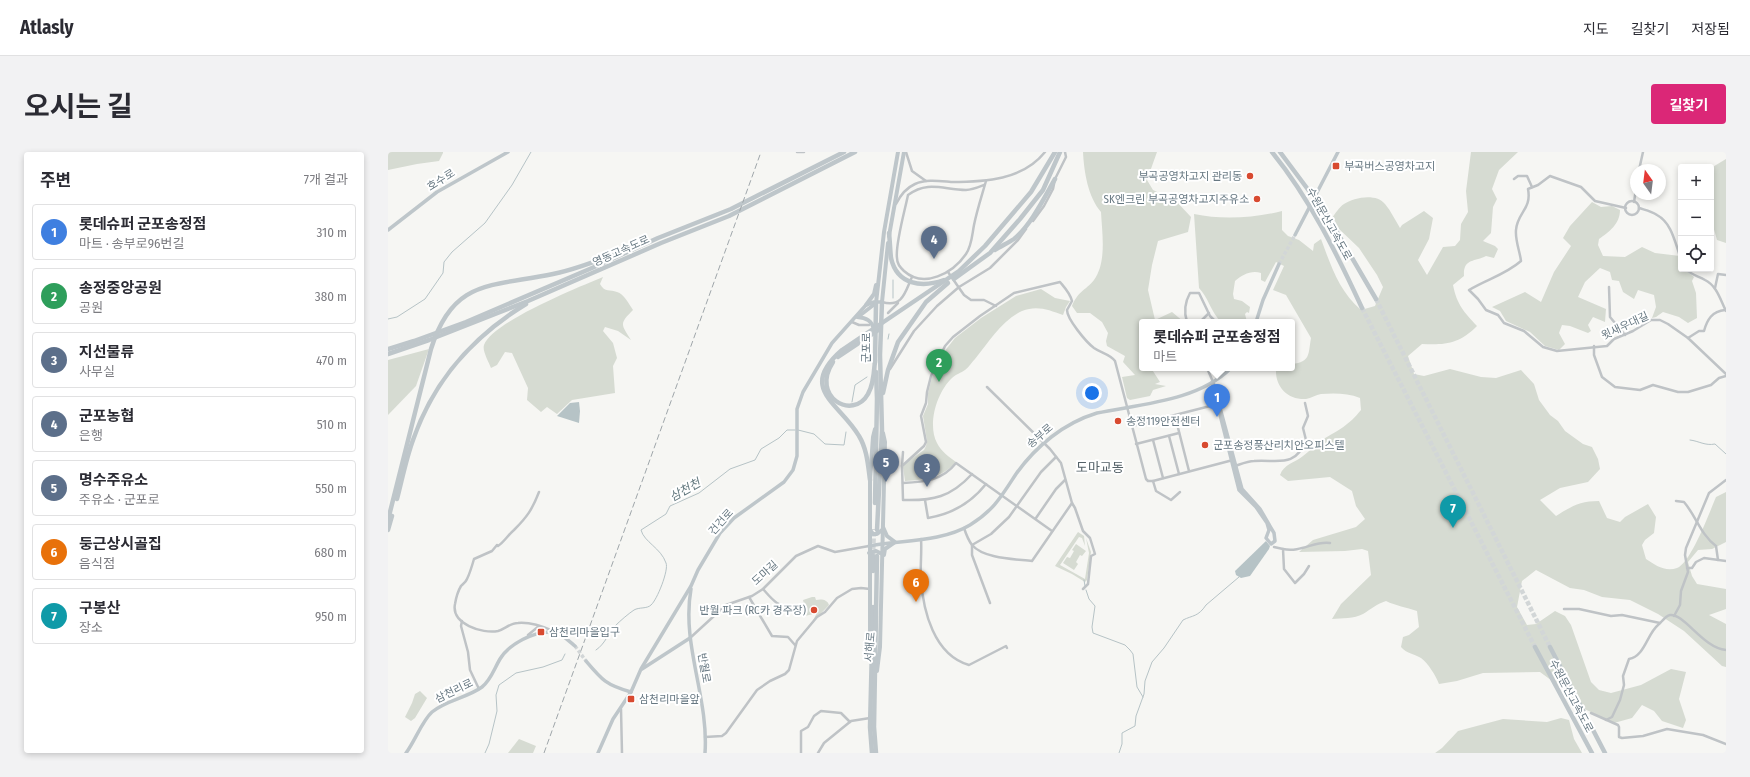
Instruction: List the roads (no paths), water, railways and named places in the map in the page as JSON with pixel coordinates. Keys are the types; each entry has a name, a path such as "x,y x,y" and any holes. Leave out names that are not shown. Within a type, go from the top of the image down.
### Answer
{"highway":[{"name":"영동고속도로","path":"388,349 460,324 592,268 658,238 731,209 760,196 844,152"},
{"name":"영동고속도로","path":"388,354 429,340 539,297 661,243 729,216 855,152"},
{"path":"990,253 1043,190 1060,152"},
{"path":"960,272 985,246 1031,192 1060,152"},
{"name":"수원문산고속도로","path":"1272,152 1292,172 1327,215 1376,299"},
{"name":"수원문산고속도로","path":"1280,152 1341,262 1362,308"},
{"path":"870,480 864,446 852,424 826,396 823,387 824,372 831,360 960,272 1014,238 1034,215 1055,179"},
{"path":"889,233 892,259 901,276 930,285 949,280"},
{"path":"388,520 427,364 438,328 444,316 455,304 476,290 513,280 567,270 658,238"},
{"path":"882,400 887,374 898,342 926,302 949,280"},
{"path":"388,530 412,442 435,391 467,350 478,339 505,317 539,297"},
{"name":"군포로","path":"882,302 880,334 882,430"},
{"name":"군포로","path":"876,303 876,428"},
{"path":"865,336 843,353 829,368 826,386 830,395 837,402 844,405 852,406 860,402 867,396 872,386 875,360"},
{"path":"873,529 876,428"},
{"path":"873,529 882,430"},
{"path":"872,675 873,555"},
{"path":"873,555 876,679"},
{"name":"수원문산고속도로","path":"1536,647 1592,753"},
{"name":"수원문산고속도로","path":"1550,647 1604,753"},
{"name":"서해로","path":"872,675 870,718 872,753"},
{"name":"서해로","path":"876,679 874,727 876,753"}],"main road":[{"name":"군포로","path":"876,303 885,226 898,152"},
{"name":"군포로","path":"882,302 889,233 905,152"},
{"path":"866,305 874,294 876,285 878,284"},
{"path":"857,318 864,318 870,322 875,334"},
{"name":"군포로","path":"869,546 873,529 870,480 873,437 876,428"},
{"name":"군포로","path":"882,430 885,442 882,543"},
{"path":"873,529 874,534 877,534 882,529 887,536 895,542 887,548 884,553 882,583"},
{"name":"서해로","path":"876,679 880,647 882,543"},
{"name":"서해로","path":"869,546 873,555 870,589 869,648 872,675"},
{"path":"873,555 876,551 882,554"}],"street":[{"name":"호수로","path":"388,230 437,192 508,152"},
{"path":"797,152 804,152"},
{"path":"905,152 912,171 926,181"},
{"path":"894,206 906,190 913,184 926,181 986,181 1022,172 1037,163 1045,152"},
{"path":"887,374 914,331 937,306 959,287 990,268 1018,240 1044,206 1053,189 1055,179 1066,157 1060,152"},
{"path":"1295,235 1338,152"},
{"path":"1640,164 1643,152"},
{"path":"1514,179 1518,176 1528,176 1532,187 1538,185 1550,176 1554,177 1581,187 1595,201 1626,208"},
{"path":"984,186 967,190 927,186 917,189 908,195 896,258 899,266 911,280 924,280 948,272 966,254 972,241 974,225 986,181"},
{"name":"윗새우대길","path":"1532,187 1528,189 1529,201 1521,215 1516,230 1521,261 1510,271 1479,284 1469,290 1486,310 1498,315 1504,323 1524,331 1543,347 1557,352 1594,346 1607,346 1614,339 1625,335 1652,320 1660,320 1688,338 1726,375"},
{"path":"1634,202 1637,204 1638,210 1636,214 1631,215 1627,213 1626,208 1628,203 1634,202"},
{"path":"1638,210 1661,217 1669,226 1678,251"},
{"path":"1257,319 1263,300 1280,264"},
{"path":"948,272 964,295 971,300 984,300 996,306"},
{"path":"1688,338 1698,331 1704,332 1707,321 1712,315 1720,311 1726,311 1718,291 1707,281 1689,272"},
{"path":"1714,288 1718,274 1726,275"},
{"path":"888,313 901,299 911,280"},
{"path":"902,466 924,446 926,442 921,416 926,403 931,376 939,356 953,337 980,316 1014,293 1060,282 1070,293 1072,301 1067,310 1068,318 1093,347 1114,360 1146,479 1148,481 1163,478 1232,460"},
{"path":"1609,287 1610,316 1625,335"},
{"path":"1186,319 1184,315 1190,293 1199,293 1214,319"},
{"name":"건건로","path":"857,318 866,305 882,302 890,304 901,299"},
{"name":"건건로","path":"598,753 614,719 631,692 642,669 720,534 734,518 784,482 793,470 797,456 797,409 803,392 832,342 852,322 876,303"},
{"path":"1203,319 1209,313"},
{"path":"852,322 859,325 869,324"},
{"path":"1594,346 1594,355 1602,377 1615,387 1640,390 1653,385 1678,392 1688,392 1710,385 1726,375"},
{"path":"1208,371 1213,383 1239,490 1256,507 1267,523 1269,530 1266,538 1271,544 1275,541 1274,533 1260,509 1242,489 1232,460"},
{"name":"송부로","path":"869,546 882,543 943,536 964,528 983,516 1003,496 1031,455 1059,431 1086,416 1189,394 1222,378 1228,371"},
{"path":"987,387 1044,443 1061,463 1072,503 1083,531 1090,538 1095,554 1091,556 1088,584 1083,589"},
{"path":"1235,466 1254,461 1285,462 1299,453 1306,440 1303,428 1308,416 1305,403"},
{"path":"1132,426 1218,404"},
{"path":"1175,415 1189,471"},
{"path":"1136,444 1179,433"},
{"path":"1169,436 1178,474"},
{"path":"1153,440 1163,478"},
{"path":"903,452 902,500 925,500 949,493 956,489 972,474"},
{"path":"972,545 1000,527 1018,506 1041,472 1056,457"},
{"path":"903,482 924,482 936,479 946,473 956,463 1036,518 1052,532"},
{"path":"1036,518 1056,489 1065,480"},
{"path":"1153,480 1156,491 1171,500 1180,492"},
{"path":"1674,616 1680,605 1682,591 1688,572 1685,555 1686,548 1709,493 1726,480"},
{"path":"925,500 928,518 943,515 958,508 973,498 986,484"},
{"path":"538,492 532,508 523,522 503,543 474,559 467,580 462,585 455,605 455,611 462,621 474,629 498,631 515,623 536,625 562,636 575,646"},
{"path":"1676,501 1684,502 1709,541 1716,546 1718,560"},
{"path":"972,545 980,551 1000,557 1032,561 1072,503"},
{"path":"964,528 972,545 972,555 990,603"},
{"path":"921,539 921,580 930,626 939,644 960,662 969,665 1006,646 1007,648"},
{"path":"1274,547 1296,550 1322,543 1330,543"},
{"name":"도마길","path":"642,669 690,638 726,605 749,597 763,589 796,556 816,546 834,552 869,546"},
{"path":"1283,549 1284,569 1295,583 1309,566"},
{"path":"1687,568 1692,568 1704,558 1726,561"},
{"name":"반월로","path":"691,586 688,606 690,638 704,712 705,753"},
{"path":"763,589 780,605 784,607 792,606"},
{"path":"705,737 722,736 726,733 757,690 770,681 785,674 790,668 796,645 817,617 825,612 837,598 852,589 870,589"},
{"path":"749,597 772,636 788,637 796,645"},
{"path":"1564,609 1580,609 1611,616 1622,615 1660,623"},
{"path":"1606,720 1612,717 1620,700 1624,685 1623,676 1629,659 1634,658 1647,643 1653,629 1667,616 1674,616 1686,622 1702,640 1715,648 1726,650"},
{"path":"462,621 461,626 468,652 470,670 479,689"},
{"path":"528,636 540,626"},
{"name":"삼천리로","path":"406,753 431,713 438,708 479,689 488,682 500,658 508,650 528,636 553,632"},
{"path":"586,661 604,681 618,688 631,692"},
{"path":"620,709 622,753"},
{"path":"801,753 801,730 808,727 814,716 821,711 841,713 850,722"},
{"path":"1591,713 1618,725 1619,737 1622,738 1643,736 1667,729 1703,735 1726,744"},
{"path":"818,753 824,743 850,722 870,718"}],"waterway":[{"path":"388,319 397,317 425,299 443,273 444,262 452,252 485,223 512,185 531,152"},
{"name":"삼천천","path":"893,280 893,298"},
{"name":"삼천천","path":"888,339 889,334"},
{"name":"삼천천","path":"852,402 855,385 867,377"},
{"name":"삼천천","path":"596,650 602,645 615,626 634,610 651,605 662,585 666,572 666,563 660,553 645,538 641,530 666,514 670,506 699,493 730,469 755,460 761,449 779,438 787,430 795,430"},
{"name":"삼천천","path":"798,430 814,434 825,444 844,445 846,432"},
{"path":"1690,440 1705,444 1715,444 1726,454"},
{"path":"1119,753 1122,744 1122,733 1135,726 1136,716 1144,694 1145,681 1152,662 1164,648 1183,620 1198,614 1206,605 1239,577"},
{"path":"1084,580 1085,586"},
{"path":"1086,590 1089,599 1095,606 1092,627 1093,633 1125,645 1130,650 1133,654 1137,687 1143,697"},
{"name":"삼천천","path":"485,753 489,744 497,711 496,695 499,685 516,673 543,667 562,660 565,654"}],"tunnel":[{"path":"1279,264 1295,235"},
{"path":"1376,299 1550,647"},
{"path":"1362,308 1535,647"},
{"path":"873,556 874,529"},
{"path":"575,646 586,661"}],"railway":[{"path":"544,753 761,152"}],"place":[{"name":"부곡버스공영차고지","path":"1336,166"},
{"name":"부곡공영차고지 관리동","path":"1250,176"},
{"name":"SK엔크린 부곡공영차고지주유소","path":"1257,199"},
{"name":"군포농협","path":"934,259"},
{"name":"송정중앙공원","path":"939,382"},
{"name":"롯데슈퍼 군포송정점","path":"1217,417"},
{"name":"송정119안전센터","path":"1118,421"},
{"name":"군포송정풍산리치안오피스텔","path":"1205,445"},
{"name":"명수주유소","path":"886,482"},
{"name":"지선물류","path":"927,487"},
{"name":"구봉산","path":"1453,528"},
{"name":"둥근상시골집","path":"916,602"},
{"name":"반월 파크 (RC카 경주장)","path":"814,610"},
{"name":"삼천리마을입구","path":"541,632"},
{"name":"삼천리마을앞","path":"631,699"}],"district":[{"name":"도마교동","path":"1100,467"}]}
